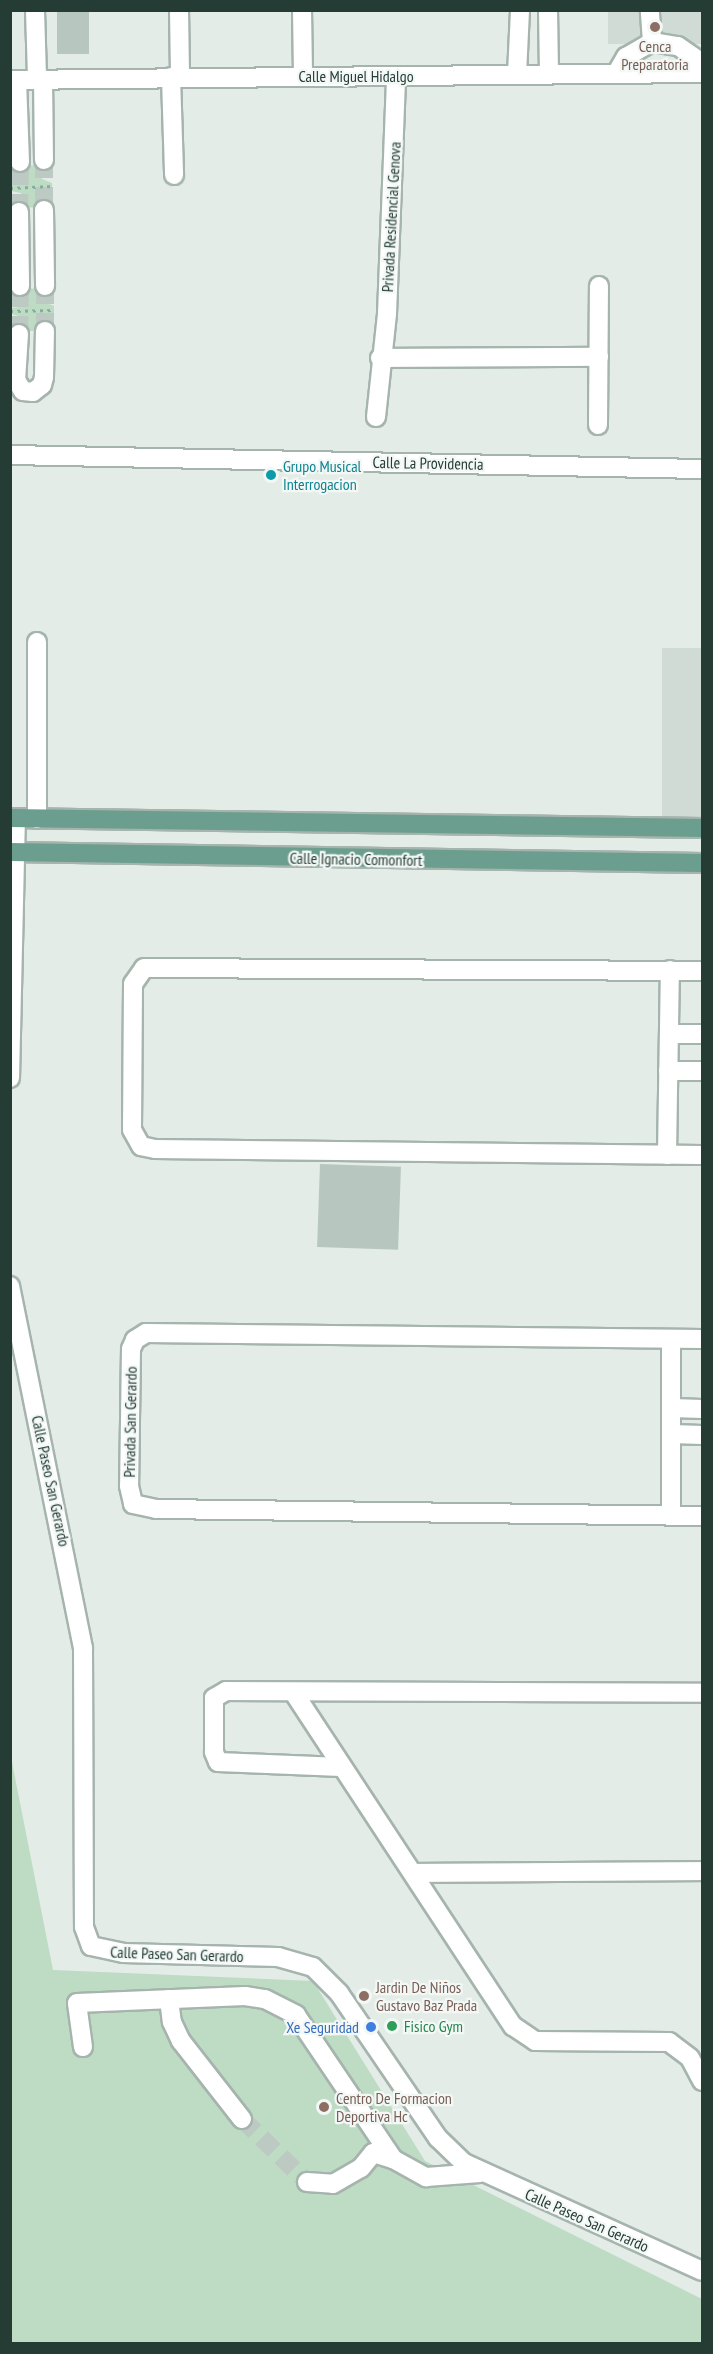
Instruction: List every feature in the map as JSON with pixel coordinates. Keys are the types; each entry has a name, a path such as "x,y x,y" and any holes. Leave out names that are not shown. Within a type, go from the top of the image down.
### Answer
{"main road":[{"path":"13,818 702,828"},
{"name":"Calle Ignacio Comonfort","path":"13,852 702,863"}],"street":[{"path":"35,10 44,160"},
{"path":"174,175 175,77 179,10"},
{"path":"302,10 303,76"},
{"path":"517,74 520,10"},
{"path":"548,10 549,74"},
{"path":"651,10 652,42"},
{"path":"616,74 626,57 652,42 678,46 702,63"},
{"name":"Calle Miguel Hidalgo","path":"14,80 702,73"},
{"name":"Privada Residencial Genova","path":"376,417 380,358 387,314 396,76"},
{"path":"14,80 20,162"},
{"path":"44,210 45,286"},
{"path":"19,212 20,286"},
{"path":"598,425 599,286"},
{"path":"19,334 16,380 23,391 33,392 42,385 44,377 45,331"},
{"path":"380,358 599,357"},
{"name":"Calle La Providencia","path":"10,455 702,469"},
{"path":"37,642 37,819"},
{"path":"10,1078 13,818"},
{"path":"700,1155 148,1149 136,1141 132,1130 134,984 139,972 153,965 702,971"},
{"path":"667,1155 670,970"},
{"path":"669,1034 702,1034"},
{"path":"668,1071 702,1071"},
{"name":"Calle Paseo San Gerardo","path":"10,1286 83,1648 86,1939 91,1946 109,1952 278,1957 312,1967 339,1993 438,2138 450,2152 480,2173 702,2271"},
{"name":"Privada San Gerardo","path":"702,1339 146,1333 135,1340 131,1349 129,1486 133,1504 145,1508 702,1516"},
{"path":"671,1339 671,1515"},
{"path":"672,1408 702,1409"},
{"path":"672,1434 702,1435"},
{"path":"341,1767 228,1765 216,1758 212,1703 217,1695 226,1691 702,1693"},
{"path":"294,1693 341,1767 415,1873 513,2026 523,2036 550,2042 669,2042 690,2058 702,2081"},
{"path":"415,1873 702,1870"},
{"path":"83,2047 77,2003 245,1996 283,2005 296,2015 393,2159"},
{"path":"169,1999 171,2022 181,2041 242,2119"},
{"path":"307,2182 333,2184 361,2168 373,2153 393,2159 426,2177 480,2173"}],"path":[{"path":"10,188 52,186"},
{"path":"10,311 54,310"}],"shaded area":[{"name":"Cenca Preparatoria","path":"608,11 702,11 702,44 608,44"},
{"path":"662,648 702,648 702,834 662,834"}],"green space":[{"path":"52,165 43,170 42,179 52,183 52,189 41,194 41,202 51,207 11,208 21,200 21,193 11,191 11,185 18,184 21,171 11,166"},
{"path":"54,288 45,293 44,302 54,306 54,313 43,318 44,325 53,331 14,331 23,324 23,317 11,314 11,308 20,307 23,295 13,289"},
{"path":"10,1752 53,1970 313,1981 425,2161 702,2299 702,2343 11,2343"}],"building":[{"path":"57,10 89,10 89,54 57,54"},
{"path":"320,1164 401,1167 398,1250 317,1247"}],"tunnel":[{"path":"44,160 44,210"},
{"path":"19,212 20,162"},
{"path":"19,334 20,286"},
{"path":"45,286 45,331"},
{"path":"242,2119 307,2182"}],"place":[{"name":"Cenca Preparatoria","path":"655,27"},
{"name":"Grupo Musical Interrogacion","path":"271,475"},
{"name":"Jardin De Niños Gustavo Baz Prada","path":"364,1996"},
{"name":"Fisico Gym","path":"392,2026"},
{"name":"Xe Seguridad","path":"371,2027"},
{"name":"Centro De Formacion Deportiva Hc","path":"324,2107"}]}
